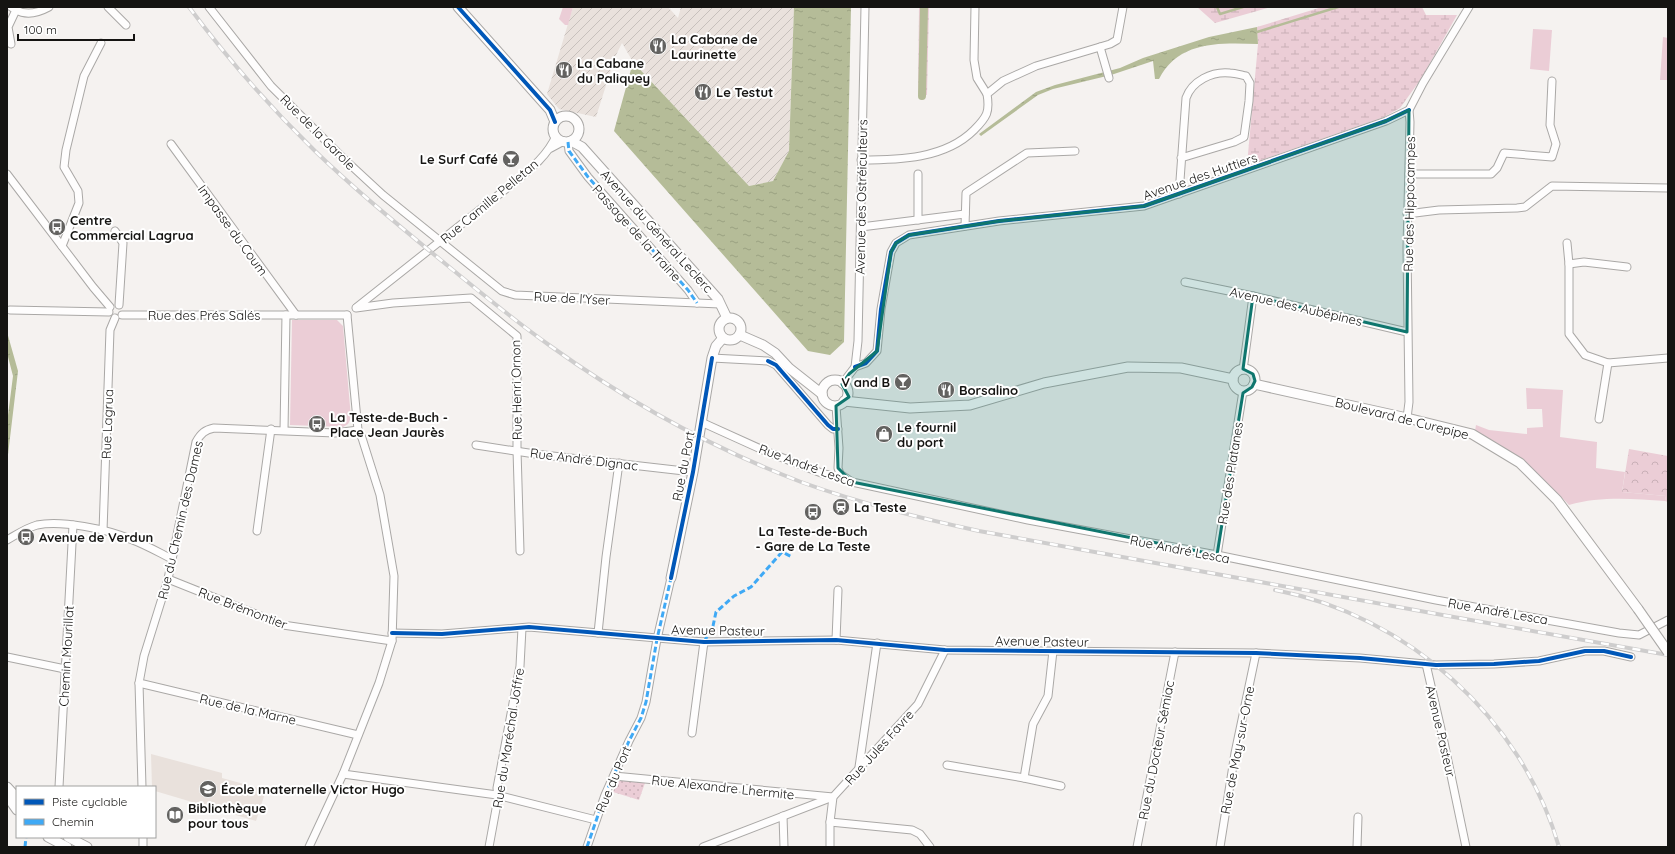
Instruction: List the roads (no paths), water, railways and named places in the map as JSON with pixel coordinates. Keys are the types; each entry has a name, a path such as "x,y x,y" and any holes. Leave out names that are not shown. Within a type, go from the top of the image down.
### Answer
{"main road":[{"path":"458,7 550,110 555,122"},
{"path":"550,110 575,119 579,126 579,133 568,141 556,136 553,129 555,122 560,117 564,116"},
{"name":"Avenue du Général Leclerc","path":"579,133 582,147"},
{"name":"Avenue du Général Leclerc","path":"568,141 582,147 710,290 728,318"},
{"path":"728,318 738,321 742,327 740,335 732,340 723,338 719,328 722,322 728,318"},
{"path":"740,335 775,353 789,368 822,394"},
{"name":"Rue du Port","path":"671,578 693,472 712,358 716,346 723,338"},
{"path":"828,382 823,387 822,394 825,402 832,406 836,406 844,401 910,408 970,405 1044,383 1128,367 1181,368 1234,379"},
{"path":"1243,370 1247,370 1253,374 1254,384 1250,390 1243,391 1235,386 1234,379 1237,373 1243,370"},
{"path":"804,380 828,382 836,381 864,402"},
{"name":"Boulevard de Curepipe","path":"1254,384 1472,434 1520,463 1558,500 1668,652"},
{"path":"844,401 845,388"},
{"path":"7,787 16,797"},
{"path":"7,796 16,809"},
{"path":"50,838 67,847"},
{"path":"70,838 87,847"}],"street":[{"path":"11,44 8,27 14,8 23,14 29,14 49,7"},
{"path":"108,7 126,25"},
{"name":"Rue de la Garole","path":"209,7 271,86 296,112 343,158 383,194 442,241"},
{"name":"Avenue des Ostréiculteurs","path":"855,367 858,341 865,7"},
{"path":"861,160 914,157 932,153 952,146 971,133 984,120 989,106 987,94 977,78 974,60 975,7"},
{"path":"987,94 1004,81 1036,66 1100,48 1117,40 1123,7"},
{"name":"Rue des Hippocampes","path":"1407,418 1409,402 1407,332 1407,214 1410,122 1409,110 1423,83 1469,7"},
{"path":"62,246 78,203 78,191 64,167 66,150 84,76 101,43"},
{"path":"1100,48 1109,78"},
{"path":"1179,194 1181,158 1186,98 1189,91 1193,86 1207,76 1229,72 1246,76 1250,83 1244,137 1234,142 1181,158"},
{"path":"1409,174 1491,174 1497,168 1504,154 1552,157 1556,144 1550,125 1552,81"},
{"name":"Avenue des Huttiers","path":"855,367 866,363 877,351 881,309 891,252 896,243 909,235 999,220 1144,206 1386,121 1409,110"},
{"name":"Rue Camille Pelletan","path":"347,314 442,241 511,185 551,148 556,136"},
{"name":"Rue Camille Pelletan","path":"551,148 568,141"},
{"name":"Passage de la Traine","path":"568,141 569,151 588,177 688,290 697,303"},
{"name":"Impasse du Coum","path":"171,144 296,315"},
{"path":"965,226 966,193 1027,153 1075,151"},
{"path":"7,174 109,310 111,316 118,317 123,310 119,305 123,243 115,231"},
{"path":"918,174 918,220"},
{"path":"1407,214 1439,210 1525,207 1547,188 1552,186 1668,188"},
{"path":"860,226 965,214"},
{"name":"Rue de l'Yser","path":"442,241 502,291 508,294 522,296 720,304"},
{"path":"1567,244 1569,264 1570,334 1585,355 1608,363 1668,358"},
{"path":"1569,264 1584,262 1627,267"},
{"name":"Avenue des Aubépines","path":"1185,282 1253,296 1407,332"},
{"path":"1243,370 1253,296"},
{"name":"Rue Henri Ornon","path":"356,308 393,303 471,298 517,336 517,450"},
{"path":"109,310 114,304 119,305"},
{"path":"10,310 109,310"},
{"path":"309,847 343,774 379,682 392,641 394,576 387,529 378,488 358,430 347,314"},
{"name":"Rue des Prés Salés","path":"118,317 347,314"},
{"path":"284,430 286,315"},
{"name":"Rue Lagrua","path":"103,531 110,330 118,317"},
{"path":"712,358 768,361 776,365 828,425 833,429 838,429"},
{"path":"1599,419 1608,363"},
{"path":"845,388 855,367"},
{"name":"Rue des Platanes","path":"1217,555 1243,391"},
{"path":"836,406 838,429 838,468 840,474"},
{"name":"Rue André Lesca","path":"701,422 766,451 824,474 835,476 840,474 852,482 1028,520 1217,555 1436,600 1619,633 1639,635 1668,620"},
{"name":"Rue du Chemin des Dames","path":"142,786 139,683 144,656 168,579 196,442 199,436 203,432 214,428 271,429 335,433 358,430"},
{"path":"257,531 271,429"},
{"name":"Rue André Dignac","path":"476,445 517,450 535,454 693,472"},
{"path":"517,450 520,551"},
{"path":"598,633 606,557 619,463"},
{"path":"7,540 36,526 48,524 72,525 129,538 172,559"},
{"name":"Chemin Mourillat","path":"59,786 72,525"},
{"name":"Rue du Port","path":"587,847 596,820 614,776 641,718 646,702 657,639 671,578"},
{"name":"Rue Brémontier","path":"168,579 283,625 392,641"},
{"path":"836,640 838,590"},
{"name":"Avenue Pasteur","path":"392,633 442,634 529,627 704,642 836,640 945,650 1256,653 1360,658 1426,664 1466,847"},
{"name":"Rue du Maréchal Joffre","path":"489,847 498,798 497,788 520,666 522,628"},
{"path":"692,732 704,642"},
{"path":"859,767 878,643"},
{"name":"Rue Jules Favre","path":"833,797 918,704 945,650"},
{"path":"1024,778 1033,724 1048,696 1053,651"},
{"path":"1426,664 1494,664 1539,661 1588,651 1604,651 1631,657"},
{"name":"Rue du Docteur Sémiac","path":"1137,847 1175,652"},
{"name":"Rue de May-sur-Orne","path":"1220,847 1235,753 1256,653"},
{"path":"7,657 65,669"},
{"name":"Rue de la Marne","path":"139,683 358,735"},
{"path":"947,765 1061,786"},
{"path":"343,774 497,794 596,820"},
{"name":"Rue Alexandre Lhermite","path":"614,776 833,797"},
{"path":"703,847 833,797 830,822 830,847"},
{"path":"783,816 784,847"},
{"path":"1357,847 1358,817"},
{"path":"830,822 912,830 920,834 930,847"}],"water":[{"path":"794,7 851,7 844,342 830,355 808,351 614,131 633,62 749,186 773,181 789,151"},
{"path":"1257,27 1258,44 1216,44 1202,46 1178,57 1167,66 1159,79 1155,79 1153,61 1111,75 1053,89 1038,95 981,136 979,134 1036,92 1055,85 1120,68 1143,58 1209,37"},
{"path":"7,332 18,371 7,463 7,423 13,376 7,353"}],"waterway":[{"path":"922,96 924,7"},
{"path":"1217,7 1220,14 1243,7"},
{"path":"1257,32 1338,7"}],"railway":[{"path":"189,7 248,81 314,150 371,202 489,300 579,366 640,404 671,422 768,469 823,490 867,503 979,531 1668,655"},
{"path":"1275,590 1324,603 1370,623 1413,648 1453,680 1488,716 1518,756 1542,800 1559,847"}],"place":[{"name":"La Cabane de Laurinette","path":"658,46"},
{"name":"La Cabane du Paliquey","path":"564,70"},
{"name":"Le Testut","path":"703,92"},
{"name":"Le Surf Café","path":"511,159"},
{"name":"Centre Commercial Lagrua","path":"57,227"},
{"name":"V and B","path":"903,382"},
{"name":"Borsalino","path":"946,390"},
{"name":"La Teste-de-Buch - Place Jean Jaurès","path":"317,424"},
{"name":"Le fournil du port","path":"884,434"},
{"name":"La Teste","path":"841,507"},
{"name":"La Teste-de-Buch - Gare de La Teste","path":"813,512"},
{"name":"Avenue de Verdun","path":"26,537"},
{"name":"École maternelle Victor Hugo","path":"208,789"},
{"name":"Bibliothèque pour tous","path":"175,815"}]}
